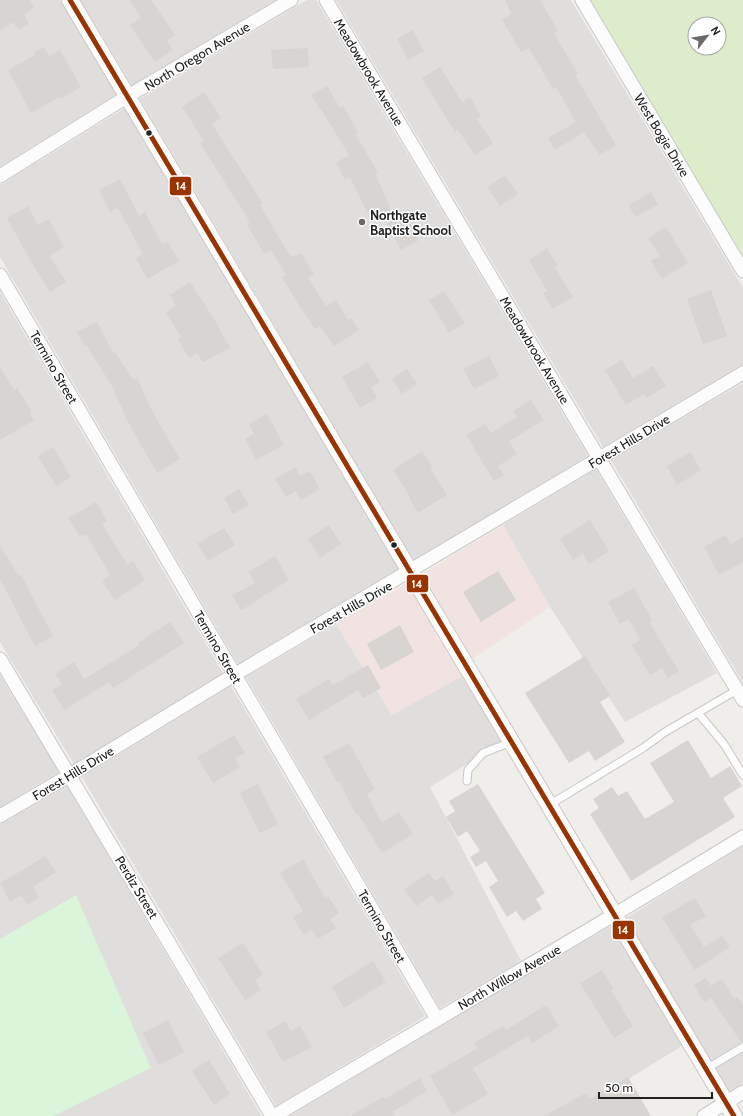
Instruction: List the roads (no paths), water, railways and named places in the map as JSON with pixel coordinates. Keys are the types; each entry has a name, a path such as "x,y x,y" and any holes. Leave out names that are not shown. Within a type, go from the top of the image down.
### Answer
{"street":[{"path":"70,0 730,1109"},
{"name":"North Oregon Avenue","path":"0,176 128,96 291,0"},
{"name":"Meadowbrook Avenue","path":"326,0 740,695"},
{"name":"West Bogie Drive","path":"582,0 743,271"},
{"name":"Termino Street","path":"0,275 437,1018"},
{"name":"Forest Hills Drive","path":"0,816 234,675 410,572 743,373"},
{"name":"Perdiz Street","path":"0,658 273,1116"},
{"name":"North Willow Avenue","path":"273,1116 437,1018 615,916 743,837"},
{"path":"704,1116 730,1109 743,1092"}],"lane":[{"path":"549,805 643,748 665,732 698,713 740,695"},
{"path":"698,713 724,744 743,775"},
{"path":"467,781 468,770 483,753 511,742"},
{"path":"706,1069 743,1047"}],"place":[{"name":"Northgate Baptist School","path":"362,222"}]}
